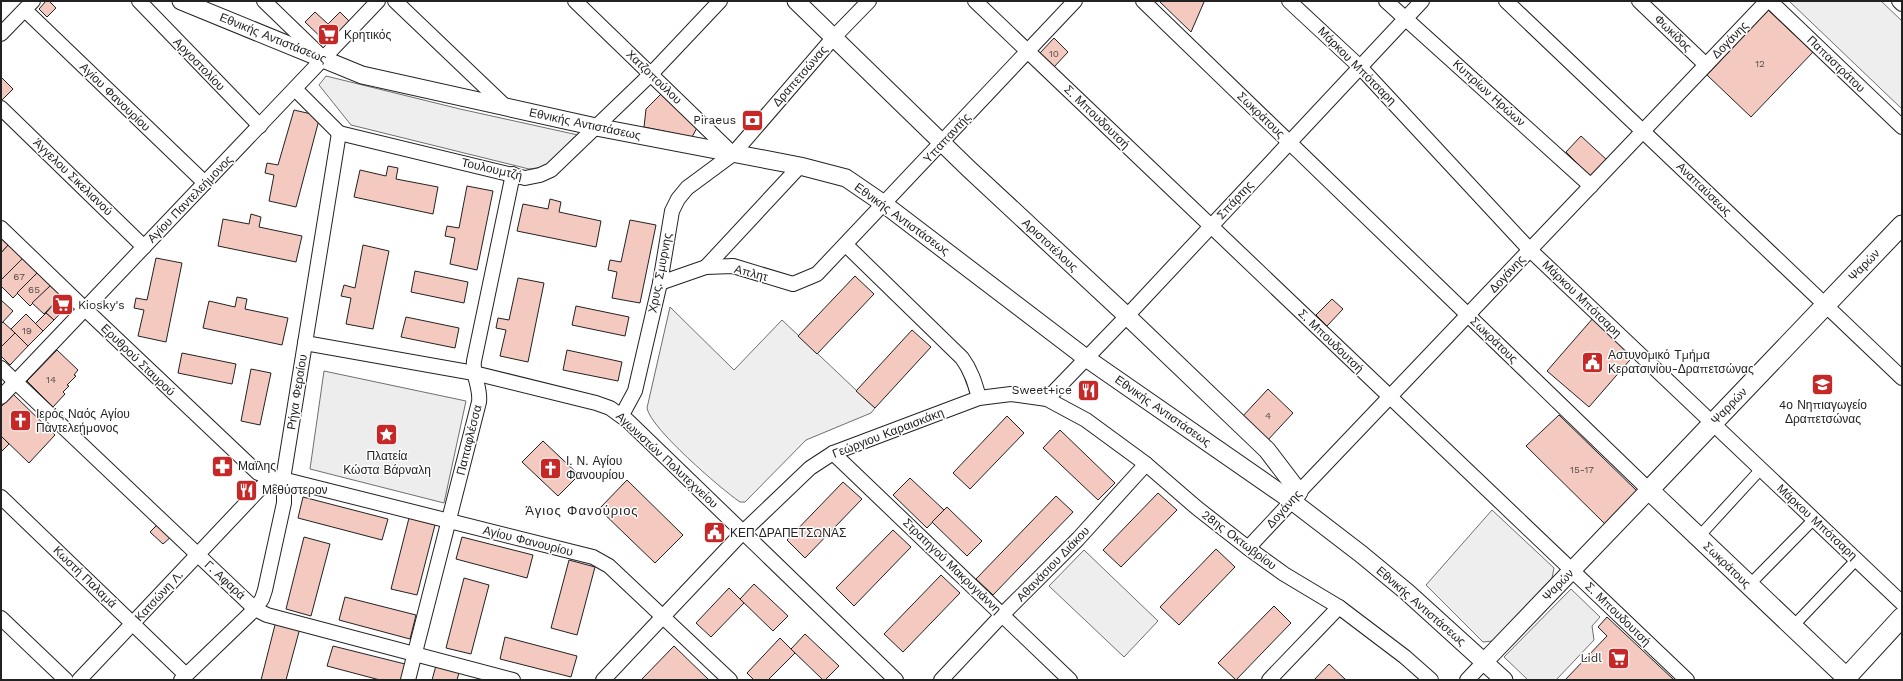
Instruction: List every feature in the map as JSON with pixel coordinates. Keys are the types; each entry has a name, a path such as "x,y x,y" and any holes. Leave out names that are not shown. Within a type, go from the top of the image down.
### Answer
{"main road":[{"name":"Ψαρών","path":"1826,305 1902,225"},
{"name":"Ψαρρών","path":"1649,490 1826,305"},
{"name":"Σωκράτους","path":"1649,490 1847,679"},
{"path":"1847,679 1902,617"}],"street":[{"name":"Αργοστολίου","path":"139,1 260,126"},
{"name":"Εθνικής Αντιστάσεως","path":"181,1 362,75 596,127 800,166 846,178 884,204 1086,358 1296,497 1504,680"},
{"path":"264,1 323,58"},
{"name":"Αγίου Παντελεήμονος","path":"1,397 378,1"},
{"path":"395,1 505,106"},
{"name":"Χατζοπούλου","path":"575,1 733,154"},
{"name":"Τουλουμτζή","path":"339,133 525,178 540,175 551,170 651,74 720,1"},
{"name":"Αριστοτέλους","path":"796,1 942,144 1127,316 1267,450 1296,497"},
{"name":"Δραπετσώνας","path":"733,154 834,37 869,1"},
{"name":"Σ. Μπουδουτσή","path":"976,1 1687,680"},
{"name":"Υπαπαντής","path":"817,274 942,144 1075,1"},
{"name":"Σωκράτους","path":"1143,1 1649,490"},
{"name":"Μάρκου Μπότσαρη","path":"1289,1 1360,67 1530,250 1902,603"},
{"name":"Κυπρίων Ηρώων","path":"1386,1 1591,186"},
{"name":"Σπάρτης","path":"1047,399 1127,316 1422,1"},
{"name":"Αναπαύσεως","path":"1506,1 1902,378"},
{"name":"Φωκίδος","path":"1639,1 1706,65"},
{"name":"Δογάνης","path":"1248,548 1768,1"},
{"name":"Παπαστράτου","path":"1768,1 1902,127"},
{"path":"1899,1 1902,4"},
{"path":"1,34 29,6"},
{"name":"Αγίου Φανουρίου","path":"29,6 205,183"},
{"path":"295,89 339,133"},
{"name":"Άγγελου Σικελιανού","path":"1,108 144,247"},
{"name":"Ρήγα Φεραίου","path":"184,677 255,609 262,599 265,590 284,504 277,478 305,343 339,133"},
{"name":"Χρυς. Σμυρνης","path":"622,415 634,391 660,283 672,211 678,199 687,188 733,154"},
{"path":"706,267 800,166"},
{"name":"Παπαφλέσσα","path":"408,680 479,402 479,393 474,372 474,360 513,174"},
{"name":"Ερυθρού Σταυρού","path":"1,228 254,470 277,478"},
{"path":"846,245 962,358 971,371 979,398"},
{"name":"Απλητ","path":"660,283 706,267 733,266 793,284 817,274"},
{"name":"Αγωνιστών Πολυτεχνείου","path":"305,343 474,372 596,403 610,408 622,415 896,680"},
{"name":"Γ. Αφαρά","path":"1,368 255,609 267,615 513,680"},
{"name":"Γεώργιου Καραισκάκη","path":"603,680 743,532 810,468 833,453 979,398 1011,394 1047,399"},
{"name":"28ης Οκτωβρίου","path":"1047,399 1086,420 1146,464 1197,508 1248,548 1284,574 1339,607 1405,657 1431,680"},
{"name":"Στρατηγού Μακρυγιάννη","path":"833,453 1070,680"},
{"name":"Αθανάσιου Διάκου","path":"941,680 1002,615 1078,539 1146,464"},
{"path":"1705,530 1761,469"},
{"name":"Αγίου Φανουρίου","path":"277,478 593,556 609,566 730,680"},
{"name":"Κατσώνη Λ.","path":"79,680 198,555 277,478"},
{"name":"Ψαρών","path":"1467,680 1649,490"},
{"name":"Κωστή Παλαμά","path":"1,497 133,624 184,677"},
{"path":"1755,579 1814,519"},
{"path":"1798,621 1856,560"},
{"path":"1269,680 1339,607"},
{"path":"1,618 66,680"}],"shaded area":[{"path":"1789,1 1881,1 1902,21 1902,109"},
{"path":"326,76 460,109 578,135 544,167 529,169 351,125 319,85"},
{"path":"670,307 734,370 782,320 875,408 871,413 806,440 745,502 740,502 703,472 673,443 651,417 647,408"},
{"name":"Πλατεία Κώστα Βάρναλη","path":"324,371 466,401 444,503 310,469"},
{"path":"1492,510 1554,568 1552,578 1493,641 1483,642 1426,585"},
{"path":"1084,550 1158,621 1124,657 1049,586"},
{"path":"1571,589 1600,617 1592,626 1594,640 1556,680 1528,680 1504,657"}],"building":[{"path":"46,1 49,1 56,8 47,17 39,9"},
{"path":"1159,1 1203,1 1204,2 1191,32"},
{"path":"1768,10 1813,52 1751,117 1707,75"},
{"name":"Κρητικός","path":"315,12 328,24 340,12 351,23 329,45 305,22"},
{"path":"1054,38 1068,52 1054,67 1040,53"},
{"path":"1,77 13,89 1,101"},
{"path":"663,92 698,126 692,137 644,127 646,109"},
{"path":"294,110 320,116 296,207 269,201 274,175 265,173 267,163 278,165"},
{"path":"1581,136 1608,161 1592,178 1566,152"},
{"path":"388,166 398,168 396,179 438,187 433,214 354,197 360,170 386,176"},
{"path":"467,186 493,191 477,270 450,264 455,238 445,236 447,226 459,228"},
{"path":"550,199 561,202 559,212 601,221 596,247 517,231 523,204 548,209"},
{"path":"251,214 261,217 259,227 302,236 296,262 218,246 223,219 249,224"},
{"path":"630,220 656,225 640,303 612,298 617,272 608,270 610,260 621,262"},
{"path":"1,237 9,244 1,253"},
{"path":"9,244 23,258 1,280 1,253"},
{"path":"363,245 389,251 373,329 346,324 351,298 341,296 344,285 355,288"},
{"path":"23,258 38,272 13,298 1,286 1,280"},
{"path":"156,258 182,263 166,342 138,336 144,310 134,308 136,298 147,300"},
{"path":"415,271 468,282 464,303 411,292"},
{"path":"38,272 51,285 30,306 17,293"},
{"path":"855,276 874,294 817,354 798,336"},
{"path":"518,278 544,283 528,362 500,356 506,330 496,328 498,318 509,320"},
{"path":"51,285 62,295 44,314 32,303"},
{"path":"62,295 70,303 54,320 46,313"},
{"path":"237,297 247,299 245,309 288,318 282,345 203,328 209,301 235,307"},
{"path":"1332,299 1343,309 1327,326 1316,315"},
{"path":"1,300 13,311 1,324"},
{"path":"576,306 629,317 625,336 572,325"},
{"path":"46,313 54,320 43,331 35,324"},
{"path":"26,314 43,331 28,346 11,329"},
{"path":"406,317 459,328 455,348 401,337"},
{"name":"Αστυνομικό Τμήμα Κερατσινίου-Δραπετσώνας","path":"1594,317 1636,353 1589,407 1547,371"},
{"path":"3,322 15,333 1,347 1,324"},
{"path":"912,330 931,347 875,408 856,391"},
{"path":"15,333 28,346 10,365 1,356 1,347"},
{"path":"57,350 78,370 74,375 76,376 67,385 69,386 63,392 65,394 53,407 27,381"},
{"path":"567,350 622,362 618,381 563,370"},
{"path":"182,353 236,364 232,384 178,373"},
{"path":"251,369 271,373 260,425 241,421"},
{"path":"1268,389 1293,413 1267,441 1242,417"},
{"name":"Ιερός Ναός Αγίου Παντελεήμονος","path":"13,394 55,435 29,463 1,436 1,407"},
{"path":"1559,415 1638,492 1605,524 1526,446"},
{"path":"1007,416 1024,433 970,489 953,473"},
{"path":"1060,430 1115,483 1098,500 1043,448"},
{"path":"1,436 9,444 1,452"},
{"name":"Ι. Ν. Αγίου Φανουρίου","path":"543,441 579,475 558,496 522,462"},
{"path":"910,478 944,510 927,528 893,495"},
{"path":"627,480 683,535 655,563 599,509"},
{"path":"843,482 862,499 805,558 787,540"},
{"path":"1158,493 1177,510 1121,567 1103,550"},
{"path":"1056,496 1073,512 993,595 976,579"},
{"path":"303,497 388,519 382,540 298,518"},
{"path":"947,507 982,541 967,556 932,522"},
{"path":"409,518 435,525 417,595 391,589"},
{"path":"159,523 172,536 163,544 150,532"},
{"path":"893,530 911,547 854,606 836,588"},
{"path":"304,537 330,544 311,616 286,609"},
{"path":"462,537 533,555 527,578 456,559"},
{"path":"1216,549 1235,567 1179,625 1160,607"},
{"path":"569,560 595,567 577,635 551,628"},
{"path":"941,575 960,593 903,652 884,634"},
{"path":"464,578 489,585 471,654 446,648"},
{"path":"754,584 788,616 773,631 740,599"},
{"path":"729,588 744,603 711,637 696,623"},
{"path":"345,597 416,615 410,639 339,620"},
{"path":"1274,606 1291,623 1236,680 1218,663"},
{"name":"Lidl","path":"1607,617 1674,680 1565,680 1607,636 1598,627"},
{"path":"276,621 300,628 286,680 261,680"},
{"path":"805,634 839,666 825,680 823,680 791,649"},
{"path":"505,637 577,656 571,677 500,659"},
{"path":"780,638 795,653 768,680 754,680 747,673"},
{"path":"333,646 405,664 401,680 380,680 327,666"},
{"path":"674,646 709,680 641,680"},
{"path":"437,662 460,669 457,680 432,680"},
{"path":"1329,664 1346,680 1314,680"}],"place":[{"name":"Κρητικός","path":"329,35"},
{"name":"Piraeus","path":"752,120"},
{"name":"Kiosky's","path":"62,305"},
{"name":"Αστυνομικό Τμήμα Κερατσινίου-Δραπετσώνας","path":"1592,362"},
{"name":"4ο Νηπιαγωγείο Δραπετσώνας","path":"1823,384"},
{"name":"Sweet+ice","path":"1088,390"},
{"name":"Ιερός Ναός Αγίου Παντελεήμονος","path":"21,421"},
{"name":"Πλατεία Κώστα Βάρναλη","path":"387,435"},
{"name":"Μαϊλης","path":"223,466"},
{"name":"Ι. Ν. Αγίου Φανουρίου","path":"550,468"},
{"name":"Μεθύστερον","path":"247,490"},
{"name":"ΚΕΠ ΔΡΑΠΕΤΣΩΝΑΣ","path":"714,533"},
{"name":"Lidl","path":"1618,658"}],"district":[{"name":"Άγιος Φανούριος","path":"582,510"}]}
